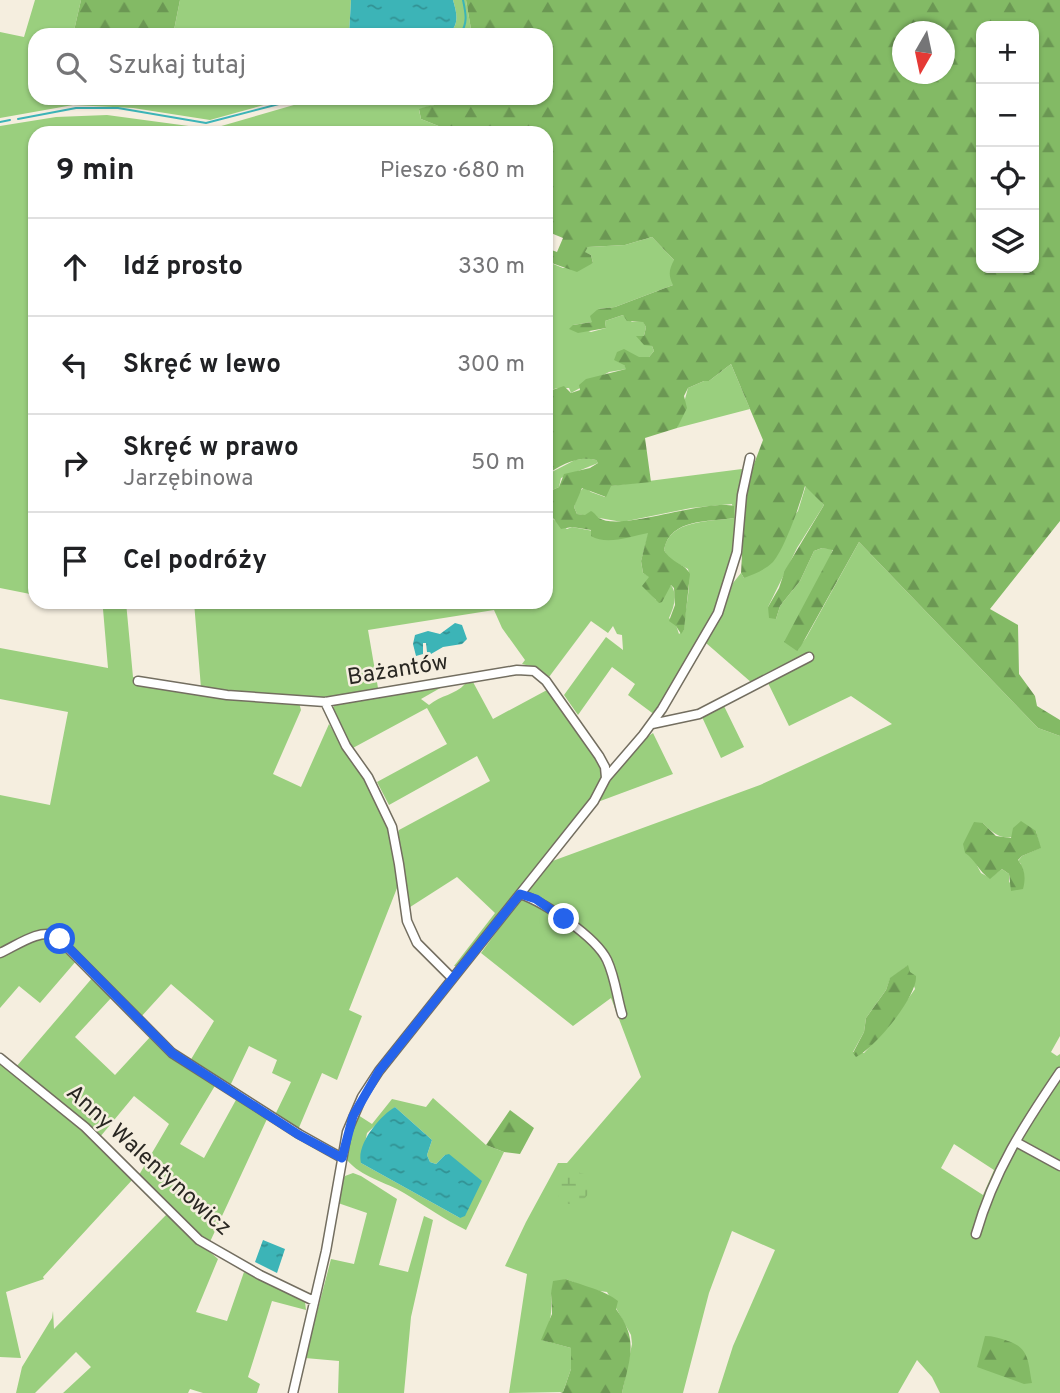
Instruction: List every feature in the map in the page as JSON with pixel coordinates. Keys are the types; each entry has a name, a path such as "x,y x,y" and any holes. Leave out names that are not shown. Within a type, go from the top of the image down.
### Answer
{"street":[{"path":"293,1393 326,1251 349,1125 368,1087 594,801 606,778 652,724 706,638 723,603 737,552 742,495 750,458"},
{"path":"652,724 699,714 809,657"},
{"name":"Bażantów","path":"138,681 228,695 324,702 517,670 534,671 546,681 599,756 605,767 606,778"},
{"path":"324,702 346,746 368,777 392,827 407,921 417,943 452,978"},
{"path":"520,894 536,899 551,909 601,950 609,964 622,1014"},
{"path":"0,953 41,934 50,933 57,936 172,1053 299,1135 342,1158"},
{"name":"Anny Walentynowicz","path":"0,1058 85,1127 199,1240 260,1275 314,1301"},
{"path":"976,1234 986,1199 1009,1150 1060,1072"},
{"path":"1016,1142 1060,1166"}],"green space":[{"path":"35,0 81,0 75,28 28,28 28,105 73,105 0,118 0,32 24,37"},
{"path":"81,0 180,0 174,28 75,28"},
{"path":"180,0 351,0 349,28 174,28"},
{"path":"453,0 466,0 471,28 453,28 456,15"},
{"path":"466,0 1060,0 1060,521 990,609 1018,625 1019,674 1035,696 1037,706 1060,720 1060,736 1038,728 859,542 801,646 797,651 784,642 833,550 822,548 814,551 800,581 780,606 776,619 769,618 768,607 785,570 824,505 805,486 792,526 778,555 759,572 744,578 741,573 745,500 763,440 731,364 709,381 688,388 684,396 687,408 677,428 645,438 651,482 611,486 606,497 582,488 574,507 577,514 585,515 591,511 599,518 625,521 703,507 734,506 734,518 702,521 682,527 668,540 664,550 690,574 684,630 681,634 669,621 675,605 674,588 671,585 659,603 642,586 649,577 643,573 641,561 648,533 604,540 591,536 591,530 572,527 561,529 553,518 553,490 559,487 564,474 590,468 598,463 589,459 576,460 553,471 553,390 564,386 571,393 580,390 579,385 586,379 626,369 614,360 617,352 624,349 639,357 649,357 654,351 652,346 644,345 636,336 644,336 646,327 643,322 627,321 623,315 605,321 606,328 578,333 569,329 573,325 592,322 590,316 598,309 615,307 673,285 670,272 674,260 652,237 625,245 588,247 585,252 591,255 593,263 577,272 553,263 553,251 557,252 563,238 553,234 553,126 438,126 421,119 419,109 433,105 553,105 553,28 471,28"},
{"path":"73,105 264,105 210,120 133,108"},
{"path":"294,105 434,105 419,110 421,119 438,126 221,126"},
{"path":"107,115 189,126 28,126 28,594 0,588 0,126 56,117"},
{"path":"652,237 674,260 673,285 615,307 598,309 592,322 573,325 591,332 606,328 605,321 623,315 632,322 643,321 646,327 644,336 637,336 652,346 654,351 649,357 639,357 624,365 627,369 609,372 571,393 569,388 553,389 553,264 563,268 593,263 591,255 584,252 588,247 625,245"},
{"path":"731,364 750,409 677,428 688,388 709,381"},
{"path":"587,458 598,463 561,478 559,487 553,490 553,471 575,460"},
{"path":"742,469 736,547 720,604 655,715 628,695 635,684 612,667 578,715 564,695 606,637 623,650 622,635 617,634 613,626 608,633 591,621 549,677 538,668 522,664 525,660 502,628 494,610 368,630 378,688 320,699 298,699 301,710 273,774 301,787 329,724 364,777 386,822 399,883 349,1010 362,1016 337,1080 322,1073 298,1130 275,1115 291,1082 272,1073 277,1060 249,1046 230,1086 190,1061 214,1021 171,984 140,1018 54,932 0,951 0,795 50,805 68,712 0,699 0,648 108,668 103,609 127,609 133,677 201,688 195,609 553,609 553,519 567,529 572,527 625,537 649,532 641,561 643,573 649,576 651,594 656,600 671,585 675,597 669,618 676,625 679,634 684,630 689,576 688,569 669,559 664,550 667,540 682,527 734,518 732,504 691,508 622,522 577,514 574,507 578,494 584,487 605,497 610,486"},
{"path":"806,485 824,505 797,548 768,607 776,619 780,606 800,581 814,551 822,548 833,549 796,651 806,638 859,542 1038,728 1060,736 1060,1036 1051,1052 1057,1056 1060,1054 1060,1393 940,1393 932,1377 917,1360 898,1393 718,1393 733,1346 775,1250 732,1231 709,1293 683,1393 622,1393 632,1344 631,1335 607,1292 592,1290 566,1279 553,1289 550,1319 542,1340 571,1348 571,1369 563,1392 509,1393 527,1274 505,1266 558,1163 567,1163 641,1077 611,998 573,1026 481,953 547,863 760,785 892,724 851,696 789,726 768,683 809,660 752,683 706,643 733,583 741,573 744,578 798,511","holes":["983,823 1002,837 1020,836 1036,831 1040,848 1022,856 1018,861 1021,864 1009,883 1009,874 1002,869 990,878 981,873 973,858","907,966 915,989 888,1027 864,1053 853,1052 864,1032 866,1018 886,990 890,979","954,1144 994,1170 983,1195 941,1168"]},
{"path":"473,682 493,719 547,690 597,758 602,774 598,791 454,966 495,913 457,877 407,909 398,833 399,830 490,781 477,756 389,805 377,782 447,744 427,708 351,749 332,710 335,704 339,703 442,687 421,699 429,705"},
{"path":"724,706 744,747 721,758 702,717"},
{"path":"653,733 673,774 595,803 628,756"},
{"path":"1021,821 1036,831 1041,848 1018,860 1025,877 1024,885 1023,889 1011,891 1009,874 1002,869 990,879 965,853 963,844 974,822 983,823 996,836 1011,838 1013,828"},
{"path":"43,935 54,937 77,960 40,1003 19,986 0,1008 0,955"},
{"path":"908,965 910,972 916,976 910,996 894,1021 873,1044 856,1057 853,1053 864,1032 866,1018 886,990 890,978"},
{"path":"93,977 112,997 75,1037 115,1075 151,1036 216,1084 180,1144 204,1158 237,1098 267,1119 209,1244 139,1175 169,1124 134,1096 100,1137 16,1067"},
{"path":"0,1061 89,1134 133,1179 44,1279 6,1292 21,1358 0,1357"},
{"path":"433,1098 486,1145 504,1152 466,1230 404,1193 366,1175 347,1160 358,1115 372,1124 392,1099 426,1107","holes":["395,1107 432,1140 427,1155 430,1162 436,1164 445,1155 460,1218 361,1163 367,1133"]},
{"path":"510,1110 534,1128 520,1154 504,1152 486,1145"},
{"path":"573,1171 584,1174 589,1183 589,1193 580,1204 563,1202 555,1187 560,1177"},
{"path":"353,1173 397,1199 379,1265 408,1272 424,1216 433,1220 411,1317 404,1393 338,1393 339,1361 305,1358 331,1259 354,1264 367,1213 338,1203 341,1183 345,1176"},
{"path":"167,1214 218,1259 196,1312 227,1321 244,1272 278,1286 305,1302 306,1310 272,1301 248,1377 260,1384 257,1393 203,1393 190,1389 188,1393 63,1393 91,1367 76,1352 35,1393 16,1393 22,1367 52,1318 53,1311 54,1329"},
{"path":"566,1279 600,1291 618,1301 616,1309 628,1330 631,1349 622,1393 560,1393 563,1392 571,1369 571,1348 541,1340 552,1314 553,1281"},
{"path":"985,1336 1015,1344 1024,1352 1032,1383 1024,1384 977,1367"}],"water":[{"path":"351,0 453,0 456,15 453,28 349,28"},
{"path":"455,623 462,625 467,639 462,644 443,647 431,654 427,652 426,643 423,643 423,654 416,656 413,644 415,635 428,631 440,634"},
{"path":"395,1107 432,1140 427,1155 430,1162 436,1164 449,1154 482,1181 465,1216 460,1218 361,1163 360,1156 366,1139 376,1124"},
{"path":"263,1240 285,1249 277,1273 255,1262"}],"waterway":[{"path":"463,0 466,18 463,28"},
{"path":"18,119 76,108 118,108 206,123 275,105"},
{"path":"0,122 10,120"}],"route":[{"path":"60,939 172,1053 299,1135 342,1158 353,1116 379,1071 520,894 536,899 564,919"}]}
